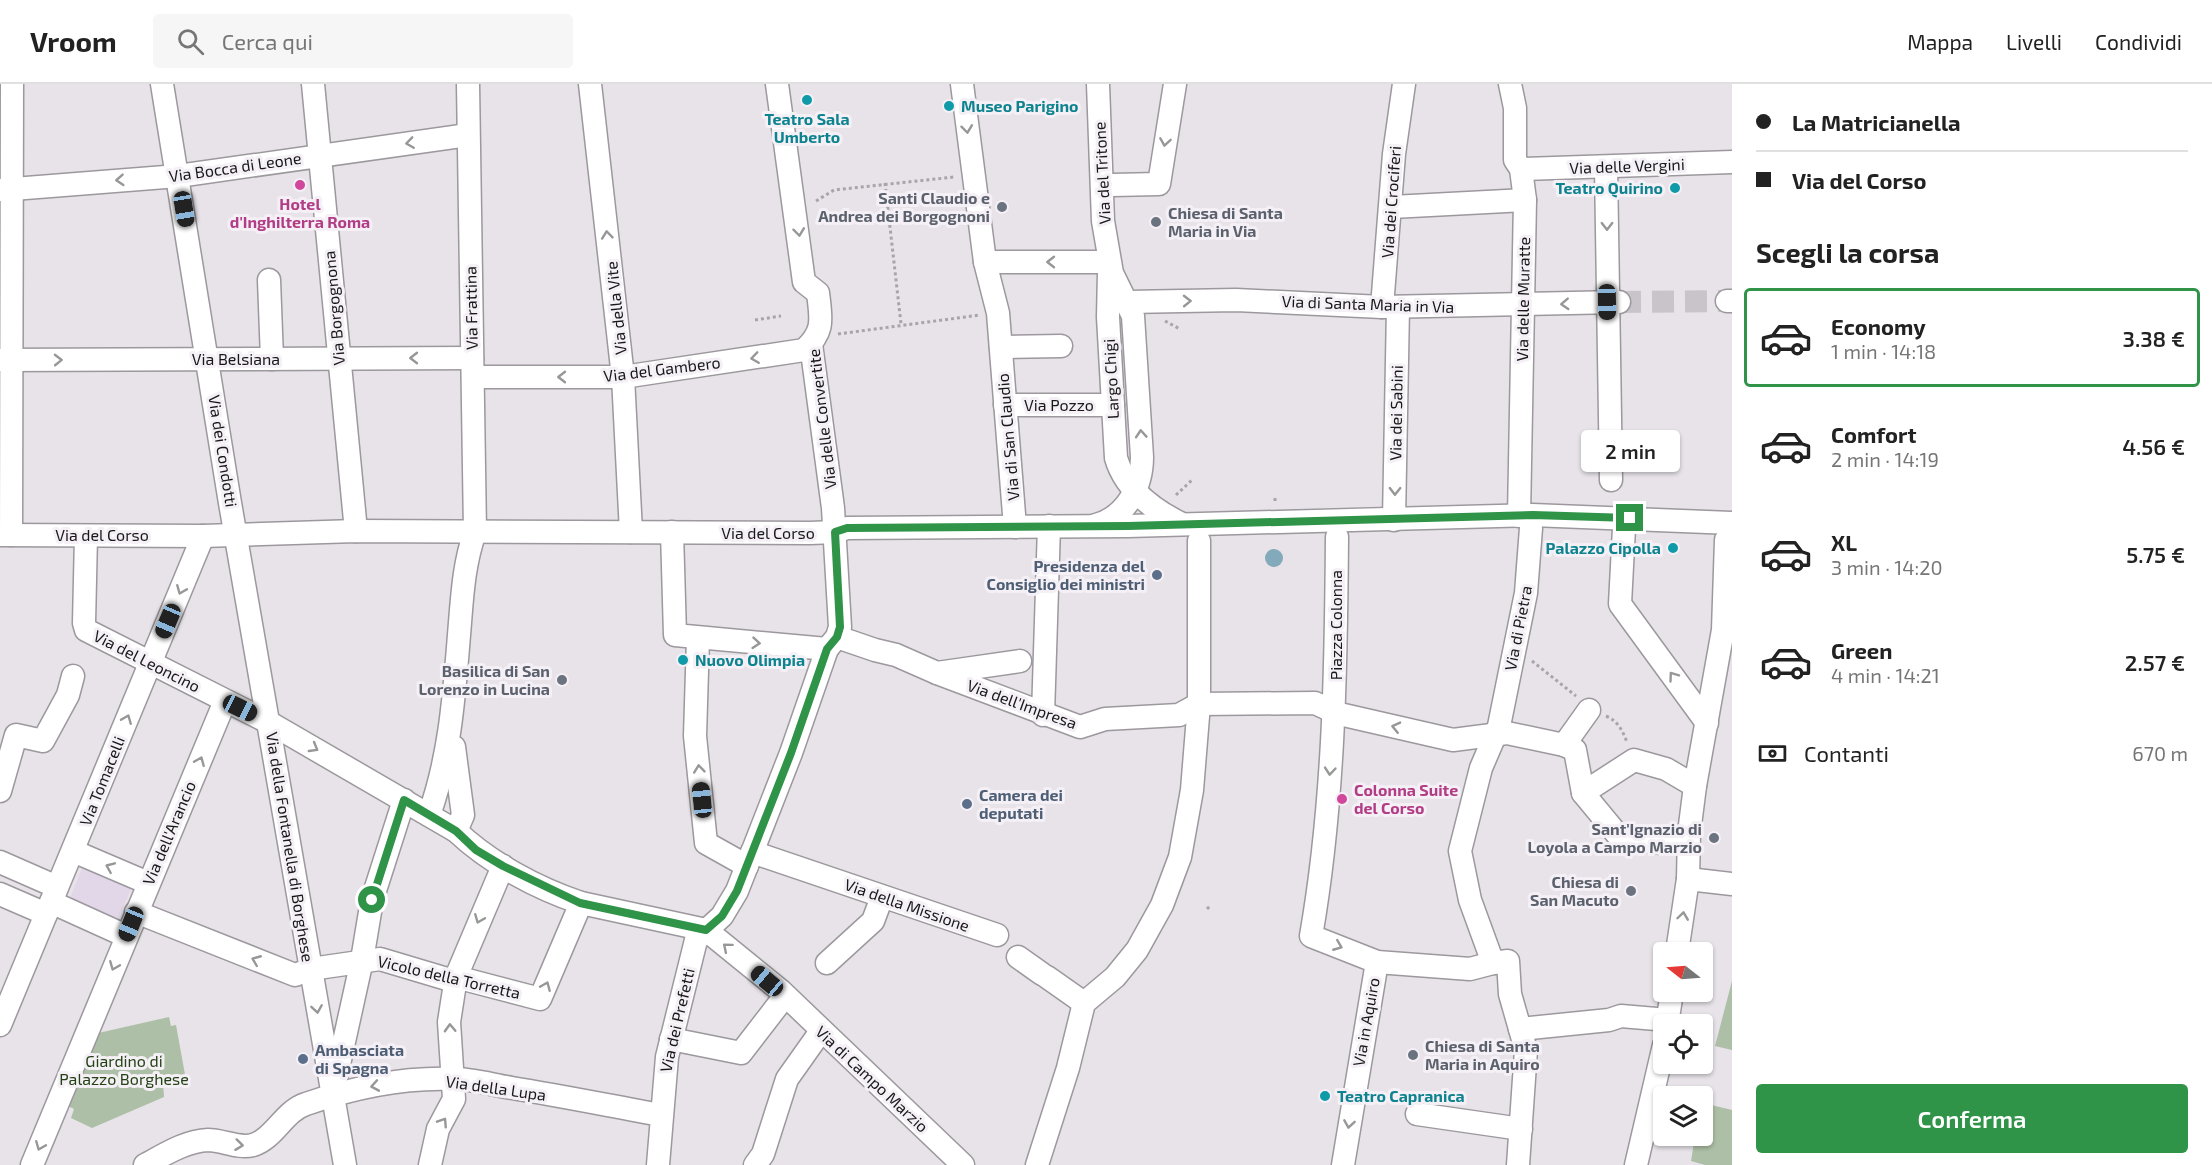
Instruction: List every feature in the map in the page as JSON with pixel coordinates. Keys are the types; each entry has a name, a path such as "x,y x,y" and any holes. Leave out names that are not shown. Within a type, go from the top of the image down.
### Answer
{"street":[{"path":"5,535 6,189 12,84"},
{"name":"Via dei Condotti","path":"162,84 248,599"},
{"name":"Via Borgognona","path":"313,84 356,531"},
{"name":"Via Frattina","path":"468,84 475,532"},
{"name":"Via della Vite","path":"591,84 623,377 631,532"},
{"name":"Via delle Convertite","path":"777,84 804,282 818,293 822,326 811,344 835,532 840,627 832,643"},
{"name":"Via di San Claudio","path":"962,84 985,262 1001,347 1015,527"},
{"name":"Via del Tritone","path":"1098,84 1103,221 1109,262 1118,287 1128,302"},
{"name":"Via del Tritone","path":"1109,262 1112,185 1110,84"},
{"path":"1112,185 1158,184 1175,84"},
{"name":"Via delle Muratte","path":"1510,84 1515,108 1515,160 1527,168 1524,306 1525,522"},
{"name":"Via dei Crociferi","path":"1390,307 1394,154 1403,91"},
{"name":"Via Bocca di Leone","path":"6,189 178,176 468,135"},
{"name":"Via delle Vergini","path":"1527,168 1732,162"},
{"path":"1606,167 1613,302 1611,480"},
{"path":"1392,207 1525,200"},
{"path":"985,262 1109,262"},
{"name":"Largo Chigi","path":"1109,262 1108,317 1116,458 1124,477 1135,491 1151,506 1180,523"},
{"path":"268,280 272,359"},
{"name":"Via di Santa Maria in Via","path":"1128,302 1236,300 1390,307 1524,306 1613,302"},
{"name":"Largo Chigi","path":"1091,526 1116,516 1135,491 1141,472 1142,449 1133,316 1128,302"},
{"name":"Via dei Sabini","path":"1390,307 1394,520"},
{"name":"Via del Gambero","path":"473,368 623,377 804,350 811,344"},
{"path":"1001,347 1061,346"},
{"name":"Via Belsiana","path":"6,360 339,359 473,368"},
{"name":"Via Pozzo","path":"1005,405 1113,405"},
{"name":"Via del Corso","path":"5,535 203,536 356,531 835,532 847,528 1394,520 1525,522 1622,517 1729,532"},
{"name":"Via di Pietra","path":"1493,963 1470,900 1460,851 1481,768 1501,731 1514,648 1526,593 1525,522"},
{"path":"1043,715 1049,526"},
{"path":"1624,528 1620,604 1707,723"},
{"path":"429,815 442,780 451,725 465,559 475,532"},
{"name":"Via dell'Impresa","path":"672,532 675,635 698,638 832,643 896,655 1043,715 1080,727 1105,719 1192,714"},
{"path":"1678,942 1688,872 1689,833 1700,753 1728,630 1729,532"},
{"name":"Via del Leoncino","path":"86,536 84,623 86,630 270,723 404,800"},
{"name":"Via Tomacelli","path":"0,1025 203,536"},
{"name":"Piazza Colonna","path":"1337,537 1333,712 1320,886 1311,936 1377,962"},
{"path":"1036,1165 1087,1001 1115,978 1137,950 1150,930 1173,879 1192,790 1192,714 1199,541"},
{"name":"Via della Fontanella di Borghese","path":"248,599 345,1165"},
{"name":"Via della Missione","path":"698,638 695,736 706,843 750,859 817,875 997,936"},
{"name":"Via dei Prefetti","path":"658,1165 663,1078 696,940 727,910 750,859 832,643"},
{"name":"Via dell'Impresa","path":"938,673 1020,661"},
{"path":"0,791 16,735 43,741 68,695 73,676"},
{"name":"Via dell'Arancio","path":"32,1165 225,701"},
{"path":"1192,714 1315,703 1333,712 1453,740 1501,731 1564,745 1575,750 1583,794 1622,839 1663,843 1689,833"},
{"path":"1564,745 1586,706"},
{"path":"451,725 463,814 456,831"},
{"path":"1583,794 1634,760 1666,769 1695,786"},
{"path":"332,1096 362,960 372,900 404,800 456,831 476,850 503,866 580,903 706,930"},
{"path":"73,851 148,883"},
{"path":"0,862 52,901 126,936"},
{"path":"430,1165 438,1129 454,1099 449,1022 456,977 503,866"},
{"path":"1688,872 1732,884"},
{"path":"0,894 52,901"},
{"path":"827,963 873,921 882,897"},
{"name":"Vicolo della Torretta","path":"136,912 295,975 311,969 380,959 447,978 456,977 540,999 580,903"},
{"name":"Via di Campo Marzio","path":"706,930 783,994 963,1165"},
{"path":"1018,957 1044,976 1087,1001"},
{"path":"1377,962 1470,969 1508,961 1510,994 1526,1050 1518,1165"},
{"name":"Via in Aquiro","path":"1343,1165 1377,962"},
{"path":"671,1039 741,1053 783,994"},
{"path":"1520,1029 1609,1020 1621,1016 1653,1020"},
{"path":"755,1165 763,1154 787,1079 821,1031"},
{"path":"1636,1165 1657,1074"},
{"name":"Via della Lupa","path":"145,1165 182,1146 210,1140 242,1146 255,1144 295,1108 332,1096 393,1083 454,1078 661,1114"},
{"path":"1417,1114 1521,1129"}],"path":[{"path":"816,201 834,190 973,175"},
{"path":"885,183 901,324"},
{"path":"833,334 994,314"},
{"path":"755,320 781,316"},
{"path":"1162,320 1180,329"},
{"path":"1176,495 1192,480"},
{"path":"1275,498 1275,504"},
{"path":"1514,648 1586,706 1614,719 1620,726 1634,760"}],"shaded area":[{"path":"83,866 132,887 117,921 69,901"}],"green space":[{"path":"1732,981 1732,1050 1715,1046"},
{"name":"Giardino di Palazzo Borghese","path":"169,1017 171,1026 176,1025 186,1080 163,1083 164,1097 92,1128 71,1118 74,1109 66,1105 94,1034"},
{"path":"1713,1105 1732,1110 1732,1165 1705,1165 1691,1161 1693,1146 1713,1146"}],"water":[{"path":"1270,549 1278,549 1283,554 1281,565 1270,567 1265,562 1265,554"}],"tunnel":[{"path":"1619,302 1727,301"}],"place":[{"name":"Teatro Sala Umberto","path":"807,100"},
{"name":"Museo Parigino","path":"949,106"},
{"name":"Hotel d'Inghilterra Roma","path":"300,185"},
{"name":"Teatro Quirino","path":"1675,188"},
{"name":"Santi Claudio e Andrea dei Borgognoni","path":"1002,207"},
{"name":"Chiesa di Santa Maria in Via","path":"1156,222"},
{"name":"Palazzo Cipolla","path":"1673,548"},
{"name":"Presidenza del Consiglio dei ministri","path":"1157,575"},
{"name":"Nuovo Olimpia","path":"683,660"},
{"name":"Basilica di San Lorenzo in Lucina","path":"562,680"},
{"name":"Colonna Suite del Corso","path":"1342,799"},
{"name":"Camera dei deputati","path":"967,804"},
{"name":"Sant'Ignazio di Loyola a Campo Marzio","path":"1714,838"},
{"name":"Chiesa di San Macuto","path":"1631,891"},
{"name":"Chiesa di Santa Maria in Aquiro","path":"1413,1055"},
{"name":"Ambasciata di Spagna","path":"303,1059"},
{"name":"Teatro Capranica","path":"1325,1096"}],"route":[{"path":"372,900 404,800 456,831 476,850 562,897 580,903 706,930 727,910 737,891 791,753 827,649 837,637 840,627 835,532 847,528 1128,526 1533,515 1630,518"}]}
